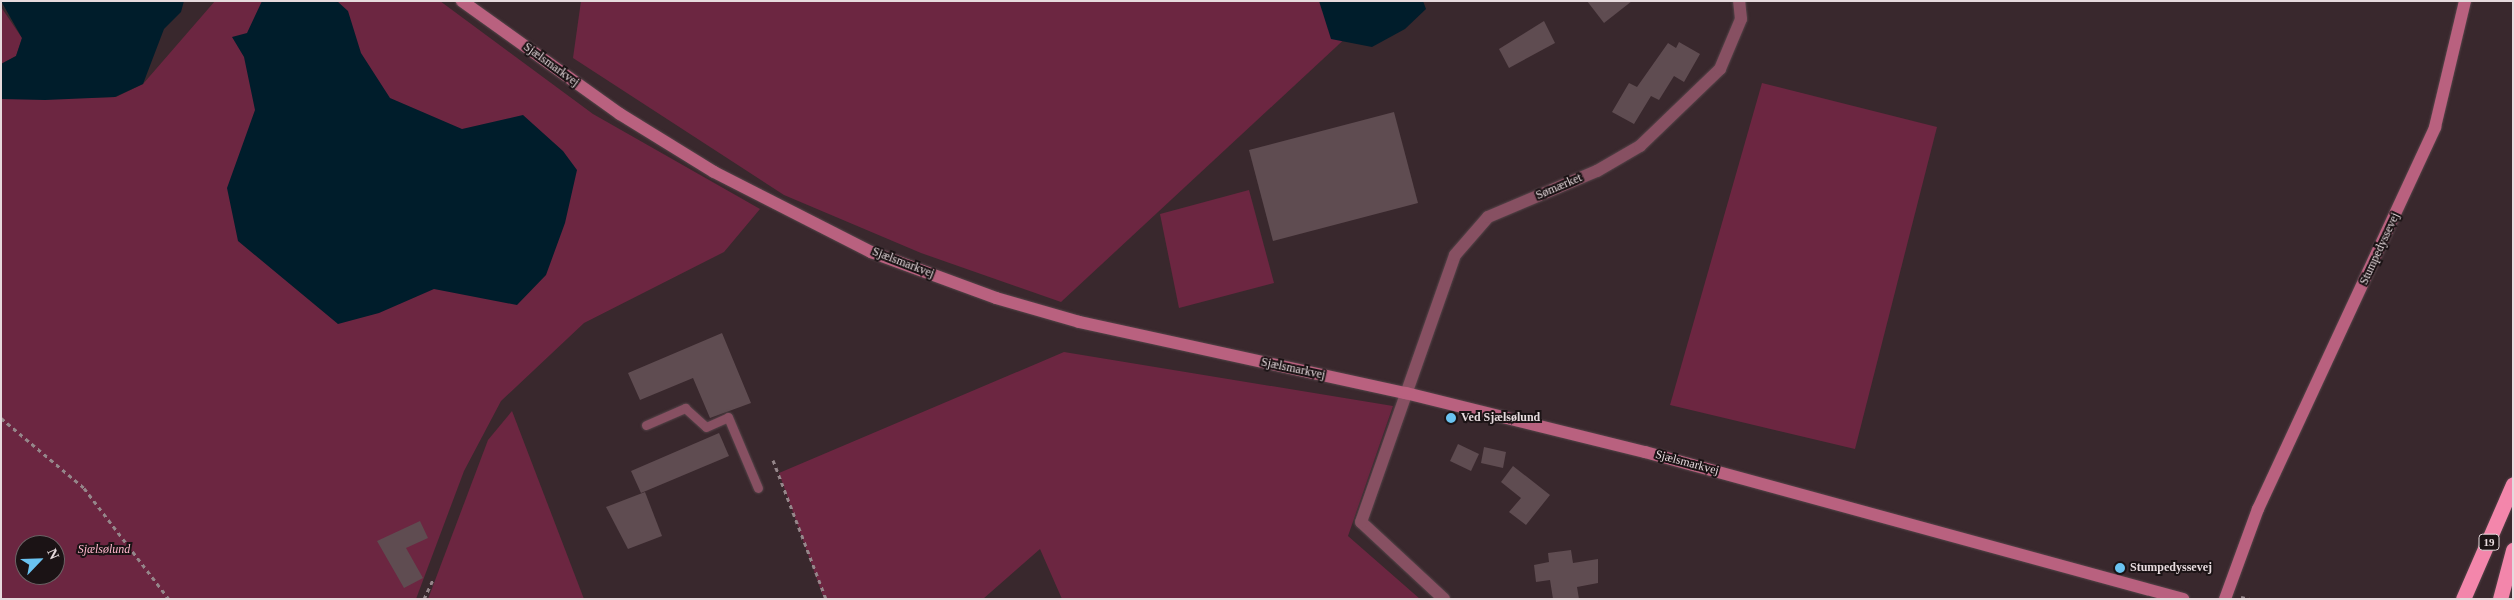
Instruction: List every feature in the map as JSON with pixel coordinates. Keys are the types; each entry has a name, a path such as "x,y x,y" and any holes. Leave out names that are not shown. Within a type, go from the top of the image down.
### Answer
{"highway":[{"name":"19","path":"2463,599 2513,484"},
{"name":"19","path":"2500,599 2513,550"}],"street":[{"name":"Sjælsmarkvej","path":"462,1 620,114 714,172 871,252 996,298 1079,322 1406,393 1645,452 2183,599"},
{"name":"Sømærket","path":"1406,393 1455,255 1476,226 1597,171 1640,146 1720,68 1741,19 1739,1"},
{"name":"Stumpedyssevej","path":"2225,599 2258,509 2435,127 2466,1"},
{"path":"1406,393 1361,522 1444,599"}],"lane":[{"path":"646,425 685,408 706,428 728,417 758,488"}],"path":[{"path":"1,418 84,488 168,599"},
{"path":"773,460 826,599"},
{"path":"424,599 433,580"}],"green space":[{"name":"Sjælsølund","path":"215,1 440,1 593,114 760,209 724,252 584,323 501,401 464,471 416,599 1,599 1,99 116,97 143,84"},
{"path":"581,1 1371,1 1378,8 1061,302 921,253 784,195 573,58"},
{"path":"1,7 22,38 16,56 1,64"},
{"path":"1762,83 1937,127 1855,449 1670,405"},
{"path":"1249,190 1274,283 1179,308 1160,214"},
{"path":"1064,352 1393,406 1348,536 1420,599 1062,599 1040,549 983,599 824,599 779,473"},
{"path":"512,411 584,599 428,599 488,440"}],"water":[{"path":"1,1 184,1 181,12 164,29 143,84 115,97 45,100 1,99 1,64 16,56 22,38"},
{"path":"262,1 337,1 348,11 361,53 390,98 462,129 523,115 563,151 577,170 565,223 546,275 517,305 434,289 379,313 338,324 238,241 227,188 255,110 244,57 232,37 247,33"},
{"path":"1319,1 1423,1 1426,9 1405,29 1372,47 1331,39"}],"building":[{"path":"1587,1 1632,1 1604,23"},
{"path":"1544,21 1555,43 1509,68 1499,49"},
{"path":"1679,42 1700,54 1684,82 1674,76 1659,100 1651,96 1634,124 1612,112 1629,83 1637,87 1668,43 1676,48"},
{"path":"1394,112 1418,203 1273,241 1249,150"},
{"path":"722,333 751,403 710,418 693,378 640,400 628,373"},
{"path":"719,433 729,456 641,493 631,471"},
{"path":"1458,444 1479,454 1471,471 1450,461"},
{"path":"1484,447 1506,452 1503,468 1481,463"},
{"path":"1513,466 1550,495 1526,525 1509,512 1521,498 1501,482"},
{"path":"645,492 662,536 628,549 606,507"},
{"path":"420,521 428,538 406,548 423,578 404,588 377,541"},
{"path":"1571,550 1573,563 1598,559 1598,583 1577,587 1579,599 1553,599 1550,580 1536,582 1534,565 1549,562 1548,553"}],"place":[{"name":"Ved Sjælsølund","path":"1451,418"},
{"name":"Stumpedyssevej","path":"2120,568"}]}
